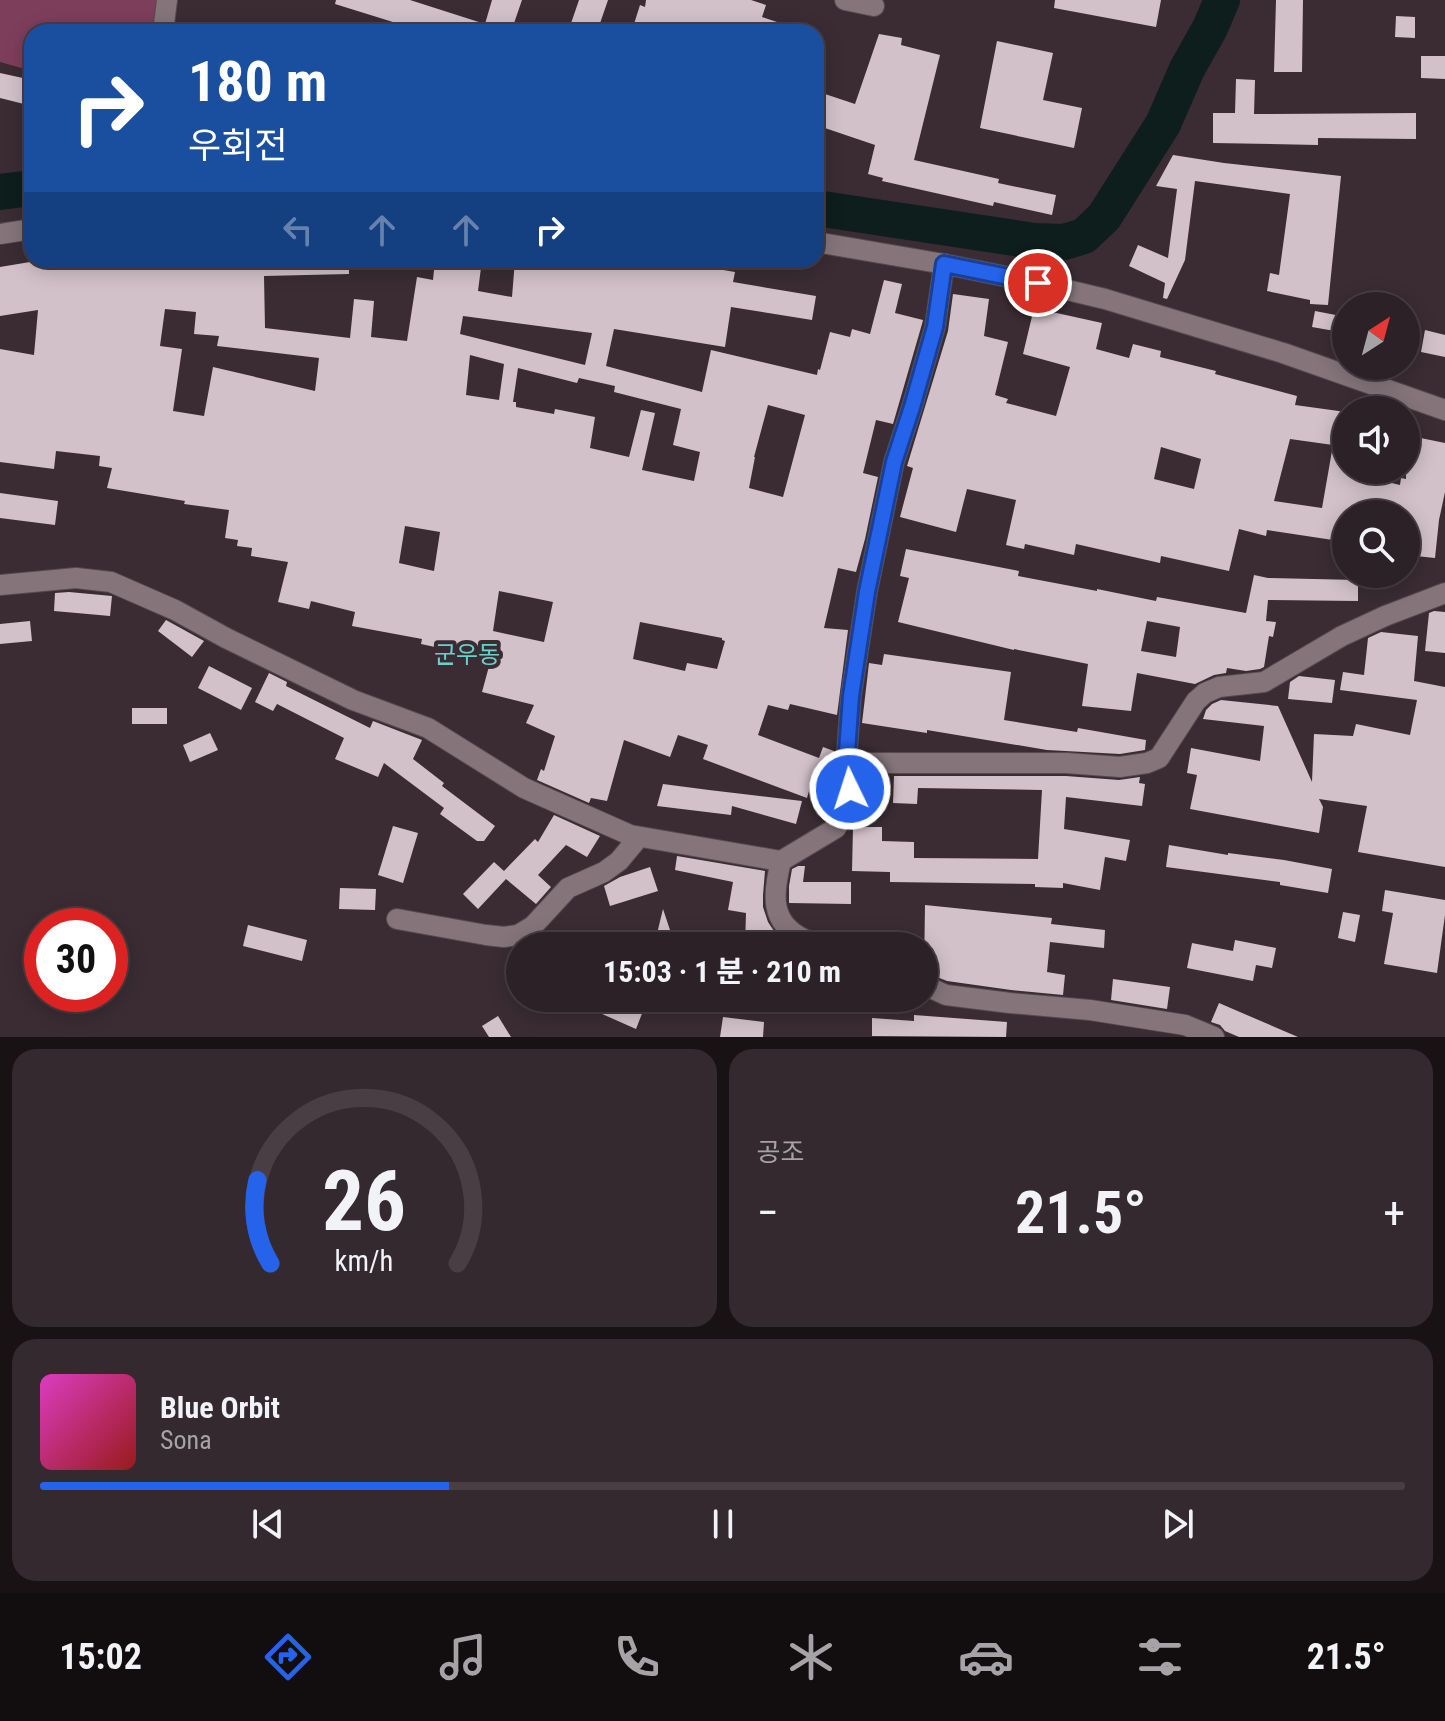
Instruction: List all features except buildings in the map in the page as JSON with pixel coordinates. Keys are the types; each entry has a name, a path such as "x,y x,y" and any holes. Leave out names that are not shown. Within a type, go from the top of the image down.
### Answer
{"street":[{"path":"164,24 167,0"},
{"path":"845,0 874,6"},
{"path":"0,234 24,230"},
{"path":"824,243 1038,283 1131,306 1283,353 1445,410"},
{"path":"0,585 76,578 111,582 175,610 353,700 428,728 538,794 630,835 781,861 836,828 847,807 851,696 867,592 894,462 935,327 944,264"},
{"path":"850,763 1066,763 1105,767 1147,763 1159,758 1196,701 1205,693 1219,687 1264,682 1342,636 1445,593"},
{"path":"397,919 486,935 518,935 533,926 568,888 604,872 619,861 639,837"},
{"path":"781,861 776,912 793,932"},
{"path":"938,991 946,995 1090,1010 1185,1025 1214,1037"}],"shaded area":[{"path":"0,0 157,0 153,24 24,24 24,69 0,62"}],"waterway":[{"path":"824,209 1034,241 1064,242 1084,236 1104,217 1163,124 1222,0"},
{"path":"0,192 24,189"}],"district":[{"name":"군우동","path":"467,655"}],"route":[{"path":"850,789 847,752 851,696 867,592 894,462 935,327 944,264 1038,283"}]}
